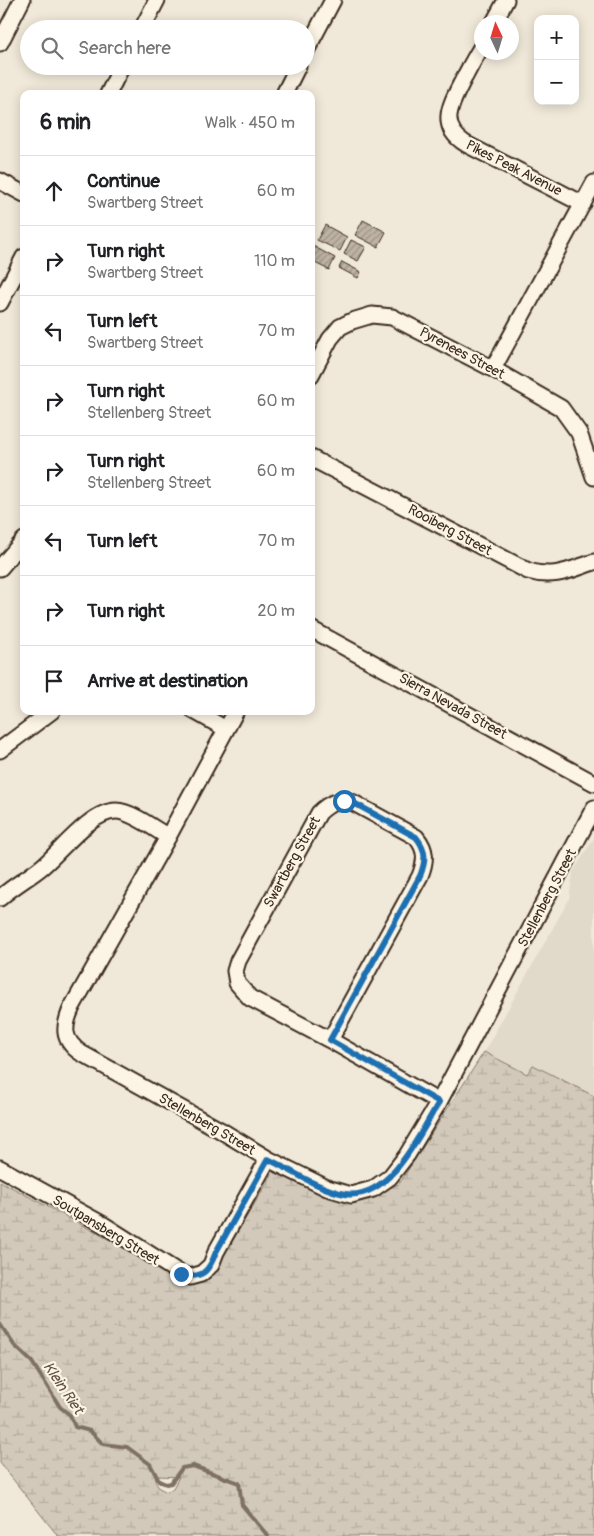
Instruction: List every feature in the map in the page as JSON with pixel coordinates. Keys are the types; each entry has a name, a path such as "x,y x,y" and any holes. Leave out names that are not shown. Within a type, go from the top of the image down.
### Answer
{"street":[{"path":"0,43 22,0"},
{"path":"147,20 157,0"},
{"path":"315,34 333,0"},
{"path":"498,15 506,0"},
{"name":"Pikes Peak Avenue","path":"474,60 451,103 448,120 454,134 466,144 583,204"},
{"path":"110,90 118,75"},
{"path":"286,90 294,75"},
{"path":"0,181 20,192"},
{"path":"494,369 594,183"},
{"path":"0,303 20,265"},
{"name":"Pyrenees Street","path":"315,367 330,339 340,327 372,315 392,317 494,369 564,410 579,433 594,477"},
{"name":"Rooiberg Street","path":"315,460 528,571 540,575 550,575 594,562"},
{"path":"0,568 20,545"},
{"name":"Sierra Nevada Street","path":"315,631 594,783"},
{"path":"0,750 47,715"},
{"path":"201,715 226,729"},
{"name":"Stellenberg Street","path":"234,715 168,837 72,1007 66,1020 67,1040 81,1054 220,1130 268,1159 338,1192 351,1195 379,1186 407,1155 439,1102 594,808"},
{"name":"Swartberg Street","path":"330,1040 420,876 425,859 421,843 416,837 352,802 344,801 330,804 319,813 236,966 237,982 250,998 330,1040 439,1102"},
{"path":"0,898 44,865 96,817 108,811 128,814 168,837"},
{"name":"Soutpansberg Street","path":"0,1168 104,1225 168,1267 181,1274 190,1276 201,1274 211,1266 216,1252 268,1159"}],"shaded area":[{"path":"594,838 594,1096 533,1066 527,1074 484,1052 569,899 573,872"}],"green space":[{"path":"484,1052 527,1074 533,1065 594,1096 594,1536 58,1536 0,1463 0,1181 188,1282 212,1275 274,1171 353,1202 399,1184","holes":["157,1476 179,1477 173,1488 167,1492 159,1488 155,1481"]}],"building":[{"path":"363,220 386,232 378,247 355,235"},
{"path":"325,225 347,237 340,251 317,240"},
{"path":"351,240 366,247 358,261 344,254"},
{"path":"315,247 335,258 329,270 315,263"},
{"path":"342,262 361,272 358,278 339,268"}],"waterway":[{"name":"Klein Riet","path":"0,1324 14,1345 32,1362 60,1407 70,1415 75,1427 90,1431 103,1444 127,1447 150,1464 159,1481 166,1484 171,1483 182,1468 193,1466 239,1483 242,1505 268,1536"}],"route":[{"path":"181,1274 190,1276 201,1274 211,1266 216,1252 268,1159 338,1192 351,1195 367,1191 379,1186 407,1155 439,1102 330,1040 420,876 425,859 424,850 416,837 352,802 344,801"}]}
